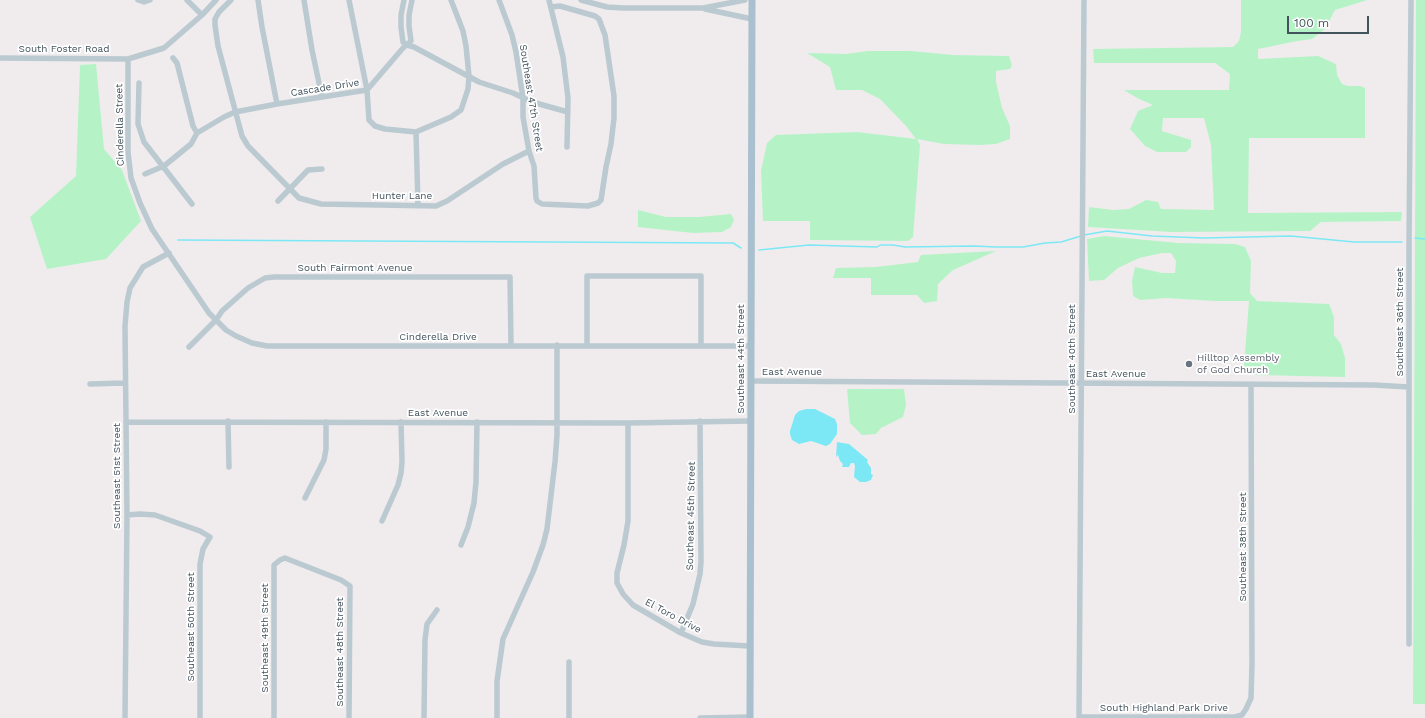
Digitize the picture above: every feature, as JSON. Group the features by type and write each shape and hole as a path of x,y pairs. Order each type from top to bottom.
{"main road":[{"name":"Southeast 44th Street","path":"750,718 752,0"}],"street":[{"path":"139,0 144,2 150,0"},
{"path":"187,0 202,15"},
{"name":"South Foster Road","path":"0,58 128,59 164,48 202,15 216,0"},
{"name":"Hunter Lane","path":"231,0 219,12 215,19 215,25 218,46 244,141 299,198 321,204 429,207 442,204 502,164 529,151"},
{"path":"258,0 277,104"},
{"path":"304,0 312,50 322,97"},
{"path":"349,0 367,90 369,120 375,126 385,129 416,132 451,117 461,110 468,89 469,76 466,46 463,31 451,0"},
{"path":"404,0 401,15 401,27 403,42 407,45 414,47 479,82 568,112"},
{"path":"407,45 411,41 409,15 412,0"},
{"name":"Southeast 47th Street","path":"499,0 512,35 523,98 523,117 529,151 534,166 534,194 537,201 542,204 588,206 598,203 601,200 614,118 612,86 603,26 599,19 595,16 560,6 552,8"},
{"path":"549,0 563,58 568,98 567,147"},
{"path":"581,0 607,7 623,8 703,8 745,0"},
{"name":"Southeast 40th Street","path":"1079,718 1084,0"},
{"name":"Southeast 36th Street","path":"1409,644 1411,0"},
{"path":"703,8 752,19"},
{"name":"Cascade Drive","path":"145,174 164,166 191,144 197,133 224,116 235,112 277,104 367,90 407,45"},
{"path":"173,58 177,63 193,126 197,133"},
{"name":"Cinderella Street","path":"128,59 128,152 131,178 152,229 169,253"},
{"path":"139,83 138,124 144,142 192,204"},
{"path":"416,132 418,206"},
{"path":"278,200 308,170 322,170"},
{"name":"Cinderella Drive","path":"169,253 209,313 226,330 252,343 267,346 751,346"},
{"name":"Southeast 51st Street","path":"126,718 127,515 125,326 127,302 130,288 144,267 169,253"},
{"path":"587,346 587,276 701,276 701,346"},
{"name":"South Fairmont Avenue","path":"189,347 222,312 248,288 265,278 274,277 510,278 511,346"},
{"path":"497,718 497,681 503,639 533,572 543,546 547,529 555,462 557,422 557,346"},
{"name":"East Avenue","path":"750,381 1374,385 1409,387"},
{"path":"90,384 125,383"},
{"name":"Southeast 38th Street","path":"1246,709 1251,698 1252,664 1251,384"},
{"path":"228,421 229,467"},
{"name":"East Avenue","path":"126,422 228,421 628,423 750,421"},
{"name":"Southeast 45th Street","path":"681,633 693,604 700,574 700,421"},
{"path":"305,498 324,460 326,449 326,422"},
{"path":"382,521 398,485 401,473 401,422"},
{"path":"461,545 468,527 474,503 476,482 477,422"},
{"name":"El Toro Drive","path":"628,423 628,521 617,572 617,583 623,594 633,605 681,633 702,642 750,646"},
{"name":"Southeast 50th Street","path":"127,515 155,515 200,531 210,537 204,549 200,564 200,718"},
{"name":"Southeast 48th Street","path":"280,560 285,558 341,580 350,586 349,718"},
{"name":"Southeast 49th Street","path":"274,718 274,565 280,560"},
{"path":"424,718 426,632 427,624 437,610"},
{"path":"569,662 570,718"},
{"name":"South Highland Park Drive","path":"1079,718 1235,717 1242,715 1246,709"},
{"path":"700,718 750,718"}],"green space":[{"path":"1241,0 1367,0 1335,10 1325,29 1312,39 1258,49 1258,59 1318,56 1336,64 1337,75 1342,84 1365,88 1365,138 1249,138 1248,213 1402,212 1401,221 1321,222 1310,231 1171,232 1088,227 1089,207 1113,210 1129,209 1146,200 1158,202 1161,209 1214,210 1211,145 1204,118 1163,118 1162,131 1191,140 1191,147 1186,152 1157,152 1145,146 1130,129 1138,111 1153,105 1124,90 1229,90 1230,74 1215,63 1094,63 1093,49 1233,47 1239,41 1241,32"},
{"path":"1416,0 1425,0 1425,704 1413,704"},
{"path":"868,51 911,51 953,55 1009,56 1012,65 1010,69 996,71 996,82 1002,108 1010,126 1010,139 996,144 980,145 944,144 917,139 920,145 913,237 908,241 810,240 810,221 763,221 761,171 767,143 776,135 857,132 916,139 906,126 880,99 862,90 836,90 830,67 807,53 846,54"},
{"path":"96,64 104,149 122,170 141,221 106,259 47,269 30,217 76,176 80,65"},
{"path":"638,210 666,217 699,217 731,214 734,220 731,227 722,232 693,233 638,227"},
{"path":"1104,236 1178,243 1235,244 1245,247 1251,261 1250,293 1257,301 1329,304 1334,317 1334,335 1341,344 1345,358 1345,377 1257,375 1247,372 1244,366 1249,301 1215,301 1166,298 1140,300 1133,296 1132,281 1135,267 1162,273 1175,273 1176,261 1171,253 1162,253 1139,258 1118,268 1104,280 1089,281 1087,239"},
{"path":"996,251 953,270 938,284 937,301 924,303 917,295 871,295 871,278 833,278 836,268 876,267 918,262 921,255"},
{"path":"847,389 904,389 906,405 903,417 881,428 876,434 862,435 850,423"}],"water":[{"path":"815,409 835,419 837,424 837,434 830,444 826,446 811,441 799,444 792,440 790,431 795,415 799,411"},
{"path":"837,442 849,444 868,460 867,462 871,468 871,474 873,475 871,480 860,482 854,477 854,463 851,463 849,467 842,467 843,464 838,455 836,457"}],"waterway":[{"path":"1084,235 1107,231 1152,236 1204,238 1291,236 1354,242 1402,242"},
{"path":"759,250 809,245 877,247 880,245 905,247 1023,247 1061,242 1081,236"},
{"path":"1415,238 1425,239"},
{"path":"178,240 733,243 741,248"}],"place":[{"name":"Hilltop Assembly of God Church","path":"1189,364"}]}
